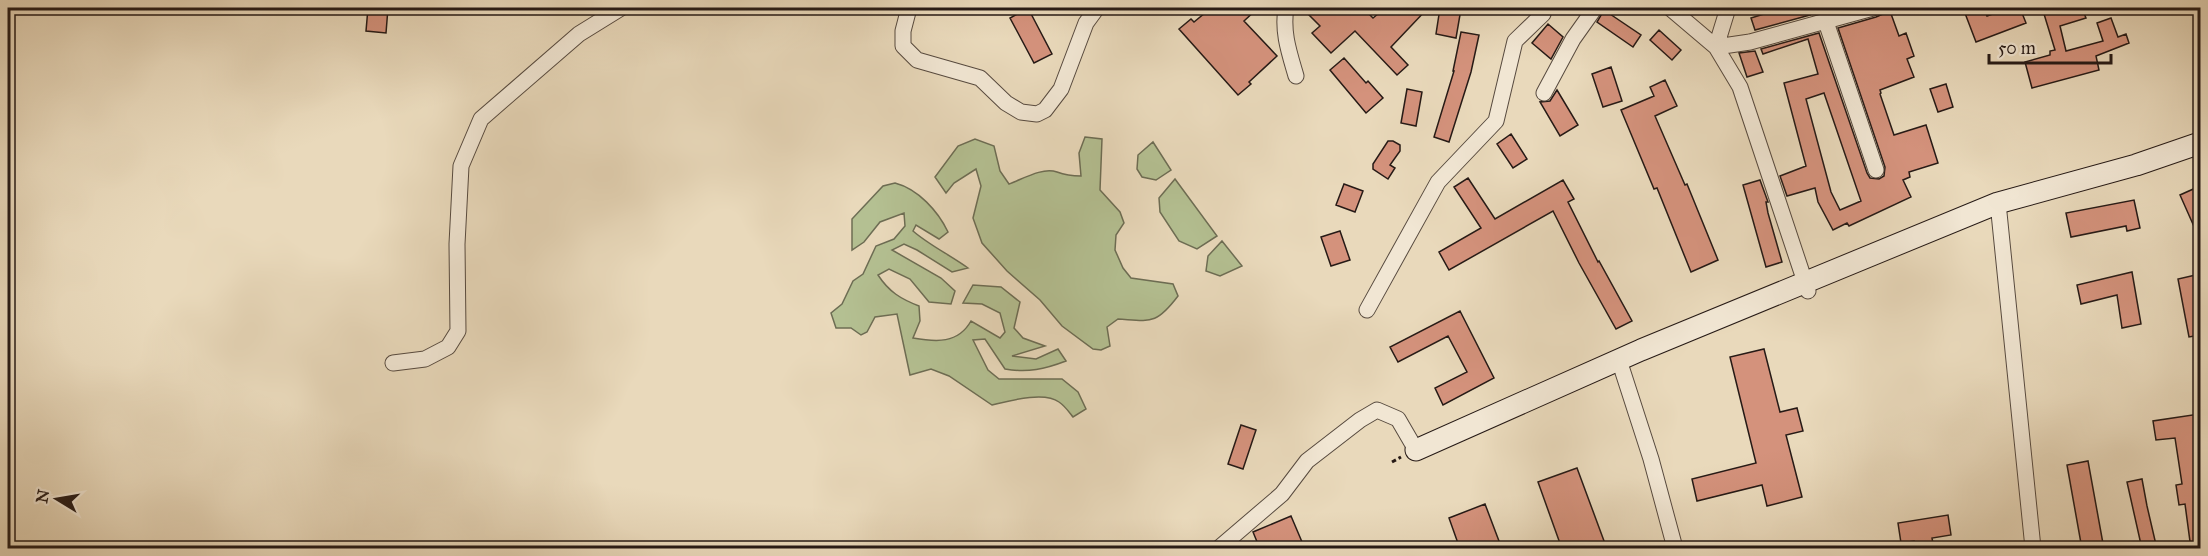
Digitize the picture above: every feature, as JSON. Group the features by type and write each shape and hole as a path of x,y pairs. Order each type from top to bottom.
{"main road":[{"path":"1416,450 1619,360 1998,203 2136,165 2200,143"}],"street":[{"path":"393,363 424,359 448,347 458,331 457,244 461,166 481,119 579,34 621,8"},
{"path":"909,8 903,31 903,46 917,60 980,78 1006,103 1021,112 1037,114 1045,110 1061,89 1086,23 1096,8"},
{"path":"1286,8 1284,26 1286,44 1296,76"},
{"path":"1367,310 1438,182 1496,121 1515,41 1544,14 1545,8"},
{"path":"1544,93 1573,39 1595,8"},
{"path":"1670,8 1716,47 1740,87 1808,291"},
{"path":"1716,47 1728,8"},
{"path":"1716,47 1750,42 1873,8"},
{"path":"1826,22 1876,170"},
{"path":"1998,203 2033,549"},
{"path":"1619,360 1651,459 1675,549"},
{"path":"1219,549 1282,494 1307,461 1360,420 1377,410 1398,419 1416,450"}],"green space":[{"path":"1085,137 1102,139 1100,190 1120,212 1124,223 1116,235 1115,250 1123,268 1131,278 1173,284 1178,296 1158,317 1146,320 1118,319 1107,327 1110,346 1101,350 1093,349 1062,326 1040,300 1007,271 982,243 973,218 981,186 976,169 954,183 946,193 935,177 958,146 975,139 994,146 1000,171 1009,184 1045,171 1081,176 1079,153"},
{"path":"1153,142 1171,170 1156,180 1142,177 1137,169 1138,155"},
{"path":"1175,179 1217,236 1197,249 1179,241 1160,212 1159,198"},
{"path":"895,183 912,190 926,202 939,216 948,232 939,239 916,225 913,231 968,268 952,272 904,244 892,250 941,278 955,291 951,304 929,302 910,279 889,269 878,275 896,294 919,306 920,321 913,338 946,340 953,338 960,334 971,321 1000,338 1005,332 1000,313 982,304 963,303 973,285 1001,287 1020,302 1014,328 1023,338 1045,346 1012,356 1036,359 1058,349 1066,361 1036,370 1005,369 985,339 973,340 988,370 999,379 1062,379 1078,392 1086,409 1073,417 1059,402 1045,397 1026,398 992,405 949,376 931,369 910,375 897,314 875,317 867,332 861,335 851,328 836,328 831,313 842,304 853,281 863,274 876,246 894,239 905,226 904,213 880,222 864,242 852,250 852,219 883,186"},
{"path":"1222,241 1242,266 1220,276 1206,271 1208,256"}],"building":[{"path":"368,8 388,8 386,33 366,31"},
{"path":"1028,8 1052,54 1034,63 1010,18"},
{"path":"1211,8 1258,8 1244,21 1277,56 1238,95 1179,29 1191,19 1194,22"},
{"path":"1302,8 1363,8 1373,18 1385,8 1428,8 1391,47 1408,65 1397,75 1355,31 1331,53 1312,33 1320,26"},
{"path":"1440,8 1461,9 1456,38 1436,34"},
{"path":"1762,8 1806,8 1810,15 1755,30 1751,18 1764,14"},
{"path":"1963,8 1984,8 1987,16 2010,8 2020,8 2026,23 1976,42"},
{"path":"2064,8 2082,8 2086,18 2060,26 2066,51 2103,41 2097,23 2111,18 2118,37 2126,34 2129,43 2096,56 2099,70 2032,88 2025,62 2050,55 2050,51 2055,50 2044,14"},
{"path":"1604,10 1641,35 1633,47 1597,22"},
{"path":"1890,11 1899,36 1906,33 1914,56 1907,59 1914,77 1880,90 1894,135 1926,125 1938,163 1909,172 1910,177 1903,180 1911,197 1849,226 1847,223 1833,230 1818,202 1815,188 1787,196 1780,176 1806,166 1784,83 1818,74 1808,39 1763,54 1761,49 1819,33 1867,173 1870,178 1879,179 1884,176 1885,167 1838,28","holes":["1824,93 1861,201 1840,210 1831,192 1806,99"]},
{"path":"1548,24 1563,37 1551,59 1532,43"},
{"path":"1659,30 1681,50 1672,60 1650,40"},
{"path":"1461,32 1479,35 1471,72 1449,142 1434,137 1454,71"},
{"path":"1755,51 1763,72 1747,77 1739,53"},
{"path":"1344,58 1383,98 1366,113 1330,70"},
{"path":"1611,67 1622,101 1603,107 1592,74"},
{"path":"1665,80 1677,106 1655,116 1685,185 1687,184 1718,260 1691,272 1657,188 1654,189 1621,110 1654,96 1650,87"},
{"path":"1946,84 1953,107 1938,112 1930,89"},
{"path":"1407,89 1422,92 1416,126 1401,123"},
{"path":"1557,90 1578,125 1560,136 1540,102 1550,101"},
{"path":"1511,134 1527,159 1513,168 1497,144"},
{"path":"1388,141 1400,145 1400,151 1390,165 1395,168 1388,179 1373,169 1373,164"},
{"path":"1468,178 1495,219 1563,180 1574,199 1568,202 1598,262 1632,321 1616,329 1553,211 1449,270 1439,252 1481,228 1454,187"},
{"path":"1760,180 1768,202 1766,202 1768,213 1782,262 1766,267 1743,185"},
{"path":"1344,184 1363,191 1355,212 1336,205"},
{"path":"2200,186 2200,240 2180,195"},
{"path":"2134,200 2140,228 2127,231 2126,226 2071,237 2066,213"},
{"path":"1340,231 1350,260 1331,266 1321,237"},
{"path":"2132,272 2141,324 2122,328 2117,295 2081,304 2077,285"},
{"path":"2200,274 2200,335 2189,337 2178,279"},
{"path":"1460,311 1494,378 1443,405 1435,388 1467,372 1448,336 1398,362 1390,347"},
{"path":"1764,349 1780,412 1797,408 1803,431 1786,435 1802,497 1767,506 1762,485 1697,501 1692,479 1756,463 1730,357"},
{"path":"2199,414 2200,434 2194,435 2200,481 2200,549 2191,549 2185,504 2179,505 2176,485 2182,484 2175,438 2156,440 2153,421"},
{"path":"1241,425 1256,430 1243,469 1228,464"},
{"path":"2088,461 2104,549 2082,549 2067,465"},
{"path":"1577,468 1607,549 1562,549 1538,482"},
{"path":"2142,479 2157,549 2142,549 2127,482"},
{"path":"1485,504 1502,549 1460,549 1449,518"},
{"path":"1948,515 1951,535 1932,538 1934,549 1915,549 1914,541 1901,543 1898,523"},
{"path":"1291,516 1305,549 1260,549 1253,532"}]}
